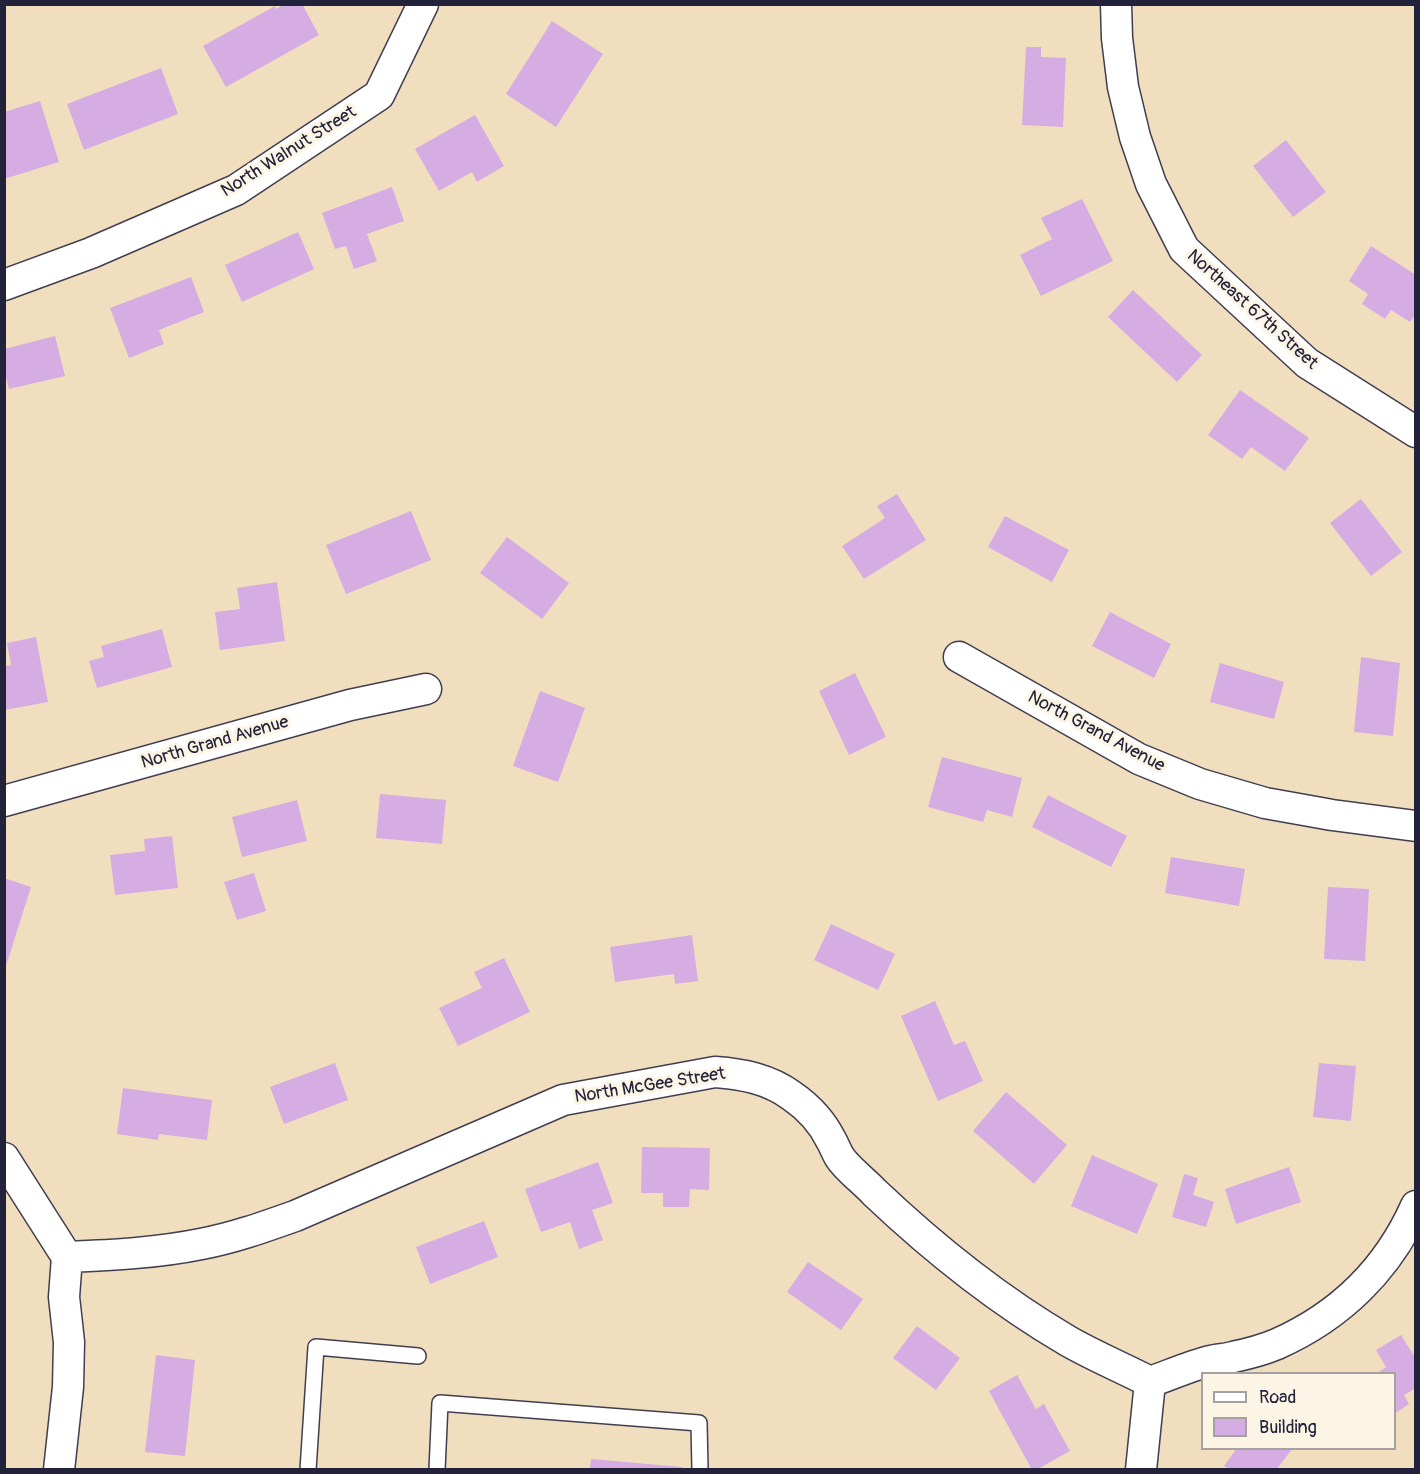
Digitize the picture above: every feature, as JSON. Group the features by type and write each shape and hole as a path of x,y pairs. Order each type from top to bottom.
{"street":[{"name":"North Walnut Street","path":"4,285 91,253 236,190 379,95 423,4"},
{"name":"Northeast 67th Street","path":"1116,4 1117,38 1123,87 1135,136 1151,184 1184,249 1307,363 1416,432"},
{"name":"North Grand Avenue","path":"959,657 1139,759 1200,784 1265,803 1416,826"},
{"name":"North Grand Avenue","path":"4,801 350,705 426,690"},
{"name":"North McGee Street","path":"67,1257 147,1253 202,1244 246,1233 295,1216 563,1100 715,1072 736,1074 774,1085 807,1108 831,1140 839,1158 908,1224 981,1283 1071,1343 1150,1382"},
{"path":"4,1158 67,1257 64,1297 69,1342 68,1387 58,1470"},
{"path":"1141,1470 1150,1382 1210,1361 1233,1358 1275,1345 1315,1325 1350,1298 1381,1266 1406,1228 1416,1206"}],"lane":[{"path":"308,1470 316,1347 418,1356"},
{"path":"437,1470 440,1403 699,1423 699,1470"}],"building":[{"path":"285,4 302,4 319,35 226,87 203,46 275,6 276,9"},
{"path":"552,21 603,54 556,127 506,94"},
{"path":"1026,47 1041,47 1041,57 1066,58 1063,127 1022,125"},
{"path":"161,68 178,114 84,150 67,104"},
{"path":"40,101 59,162 4,179 4,112"},
{"path":"475,115 504,166 477,182 472,172 439,191 415,149"},
{"path":"1286,140 1326,192 1293,217 1253,166"},
{"path":"392,187 404,221 367,234 377,261 354,269 346,246 335,249 322,213"},
{"path":"1082,199 1113,261 1041,296 1020,255 1052,239 1041,218"},
{"path":"298,232 314,269 242,302 225,265"},
{"path":"1371,246 1416,275 1416,314 1410,322 1391,310 1385,319 1362,304 1368,294 1349,281"},
{"path":"191,277 204,312 159,330 164,344 129,358 110,308"},
{"path":"1133,290 1202,355 1177,382 1108,317"},
{"path":"55,336 65,376 9,389 4,370 4,349"},
{"path":"1240,390 1309,438 1285,471 1251,447 1242,459 1208,435"},
{"path":"897,494 926,540 864,579 842,546 885,518 877,506"},
{"path":"1361,499 1402,552 1371,576 1330,523"},
{"path":"411,511 431,560 346,594 326,545"},
{"path":"1005,516 1069,550 1052,582 988,547"},
{"path":"507,537 569,583 542,619 480,573"},
{"path":"277,582 285,641 220,650 215,612 240,609 237,588"},
{"path":"1110,612 1171,644 1154,678 1092,646"},
{"path":"162,629 172,667 97,688 89,661 104,657 101,646"},
{"path":"36,637 48,702 5,710 5,666 11,665 7,643"},
{"path":"1361,657 1400,663 1393,736 1354,732"},
{"path":"1220,663 1284,682 1274,719 1210,702"},
{"path":"855,673 886,737 849,755 819,691"},
{"path":"540,691 585,708 558,782 513,766"},
{"path":"942,757 1022,778 1012,817 987,810 983,822 928,807"},
{"path":"380,794 446,800 442,844 376,838"},
{"path":"1048,795 1127,836 1111,867 1032,827"},
{"path":"297,800 307,841 242,857 232,817"},
{"path":"172,836 178,888 115,895 110,855 145,851 144,839"},
{"path":"1171,857 1245,869 1239,906 1165,893"},
{"path":"254,873 266,911 237,920 224,882"},
{"path":"4,878 31,887 5,969 4,969"},
{"path":"1328,887 1369,889 1365,961 1324,959"},
{"path":"831,924 895,954 878,990 814,960"},
{"path":"692,935 698,981 675,984 674,974 615,982 610,947"},
{"path":"504,958 530,1012 458,1046 439,1008 482,988 474,972"},
{"path":"935,1001 954,1045 965,1041 983,1081 938,1101 901,1016"},
{"path":"335,1063 348,1100 284,1124 270,1087"},
{"path":"1319,1063 1356,1066 1351,1121 1313,1117"},
{"path":"123,1088 212,1100 207,1140 159,1134 158,1140 117,1134"},
{"path":"1006,1092 1067,1145 1034,1184 973,1131"},
{"path":"642,1147 710,1148 709,1190 690,1189 689,1207 663,1207 663,1193 641,1193"},
{"path":"1092,1155 1158,1184 1137,1234 1071,1206"},
{"path":"598,1162 613,1203 592,1210 603,1240 579,1249 570,1222 541,1232 525,1189"},
{"path":"1289,1167 1301,1202 1236,1224 1225,1189"},
{"path":"1184,1174 1198,1178 1193,1195 1214,1202 1206,1227 1172,1217"},
{"path":"484,1221 498,1257 430,1284 416,1247"},
{"path":"808,1262 863,1299 841,1330 787,1292"},
{"path":"917,1326 960,1358 936,1390 893,1358"},
{"path":"1401,1335 1416,1359 1416,1388 1404,1395 1409,1404 1396,1413 1396,1372 1379,1372 1386,1367 1376,1350"},
{"path":"156,1355 195,1360 185,1456 145,1452"},
{"path":"1017,1375 1036,1409 1044,1404 1070,1451 1036,1470 1032,1470 989,1391"},
{"path":"1236,1450 1291,1450 1276,1470 1229,1470 1224,1466"},
{"path":"591,1459 682,1467 682,1470 590,1470"}]}
